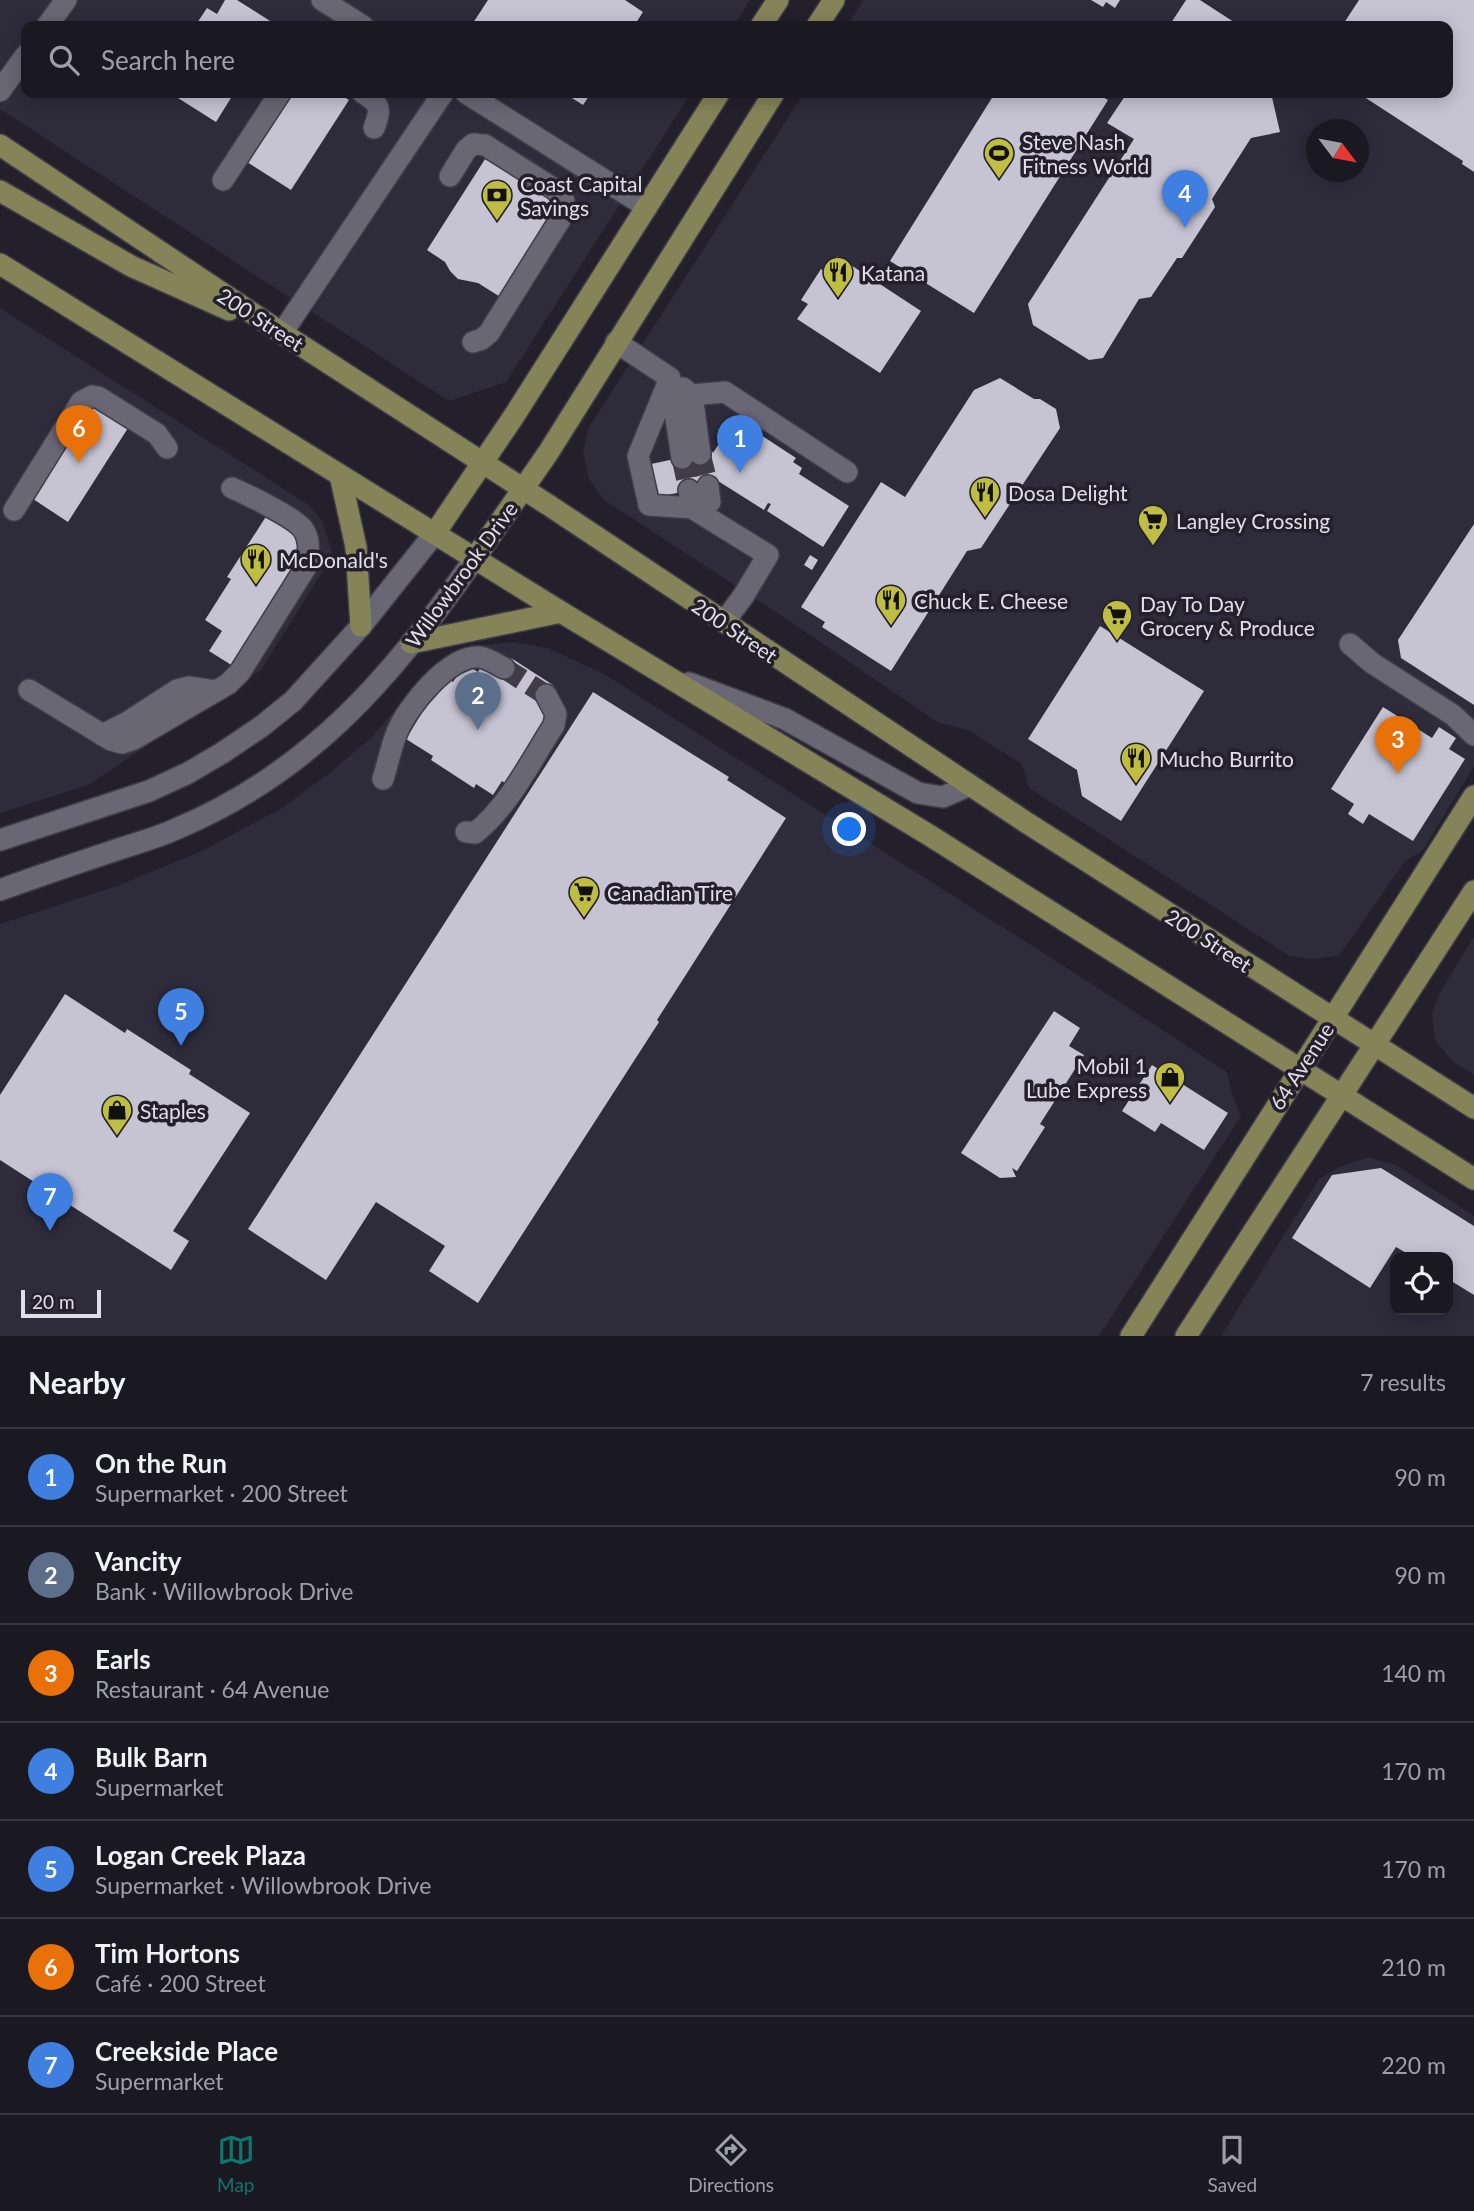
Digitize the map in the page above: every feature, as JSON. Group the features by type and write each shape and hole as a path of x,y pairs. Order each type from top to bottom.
{"main road":[{"path":"764,21 778,0"},
{"path":"820,21 834,0"},
{"path":"435,533 483,463 716,98"},
{"name":"Willowbrook Drive","path":"475,558 548,453 771,98"},
{"name":"200 Street","path":"0,145 970,785 1331,1019 1474,1108"},
{"path":"0,191 131,266 282,333"},
{"path":"0,264 657,671 939,841 1474,1179"},
{"path":"340,475 356,547 361,626"},
{"path":"411,642 561,612"},
{"name":"64 Avenue","path":"1131,1336 1474,796"},
{"path":"1186,1336 1474,891"}],"street":[{"path":"51,21 66,0"},
{"path":"322,0 355,21"},
{"path":"0,91 21,62"},
{"path":"223,180 277,98"},
{"path":"371,98 379,107 380,114 374,128"},
{"path":"282,333 440,98"},
{"path":"475,98 647,207"},
{"path":"450,176 473,144 485,145 556,190 564,201 563,215 489,333 472,342"},
{"path":"616,342 692,395 725,392 847,472"},
{"path":"670,378 691,456 692,395"},
{"path":"670,378 638,456 649,505 696,495 768,555 724,622"},
{"path":"14,510 86,398 98,397 157,434 167,448"},
{"path":"29,690 102,735 122,743 134,739 228,684 240,672 306,566 309,555 302,528 262,501 233,488"},
{"path":"0,840 149,791 222,753 293,701 361,626 435,533"},
{"name":"Willowbrook Drive","path":"0,890 174,830 261,785 323,739 353,710 381,680 475,558"},
{"path":"1350,644 1372,663 1452,715 1472,731 1474,736"},
{"path":"383,779 398,730 441,673 475,657 486,658 504,668"},
{"path":"657,671 785,719 918,793 943,797 970,785"},
{"path":"466,832 475,833 484,826 509,796 554,725 556,714 546,695"}],"shaded area":[{"path":"0,0 750,0 737,21 21,21 21,98 688,98 506,382 449,401 0,109"},
{"name":"Langley Crossing","path":"864,0 1474,0 1474,766 1423,850 1405,861 1339,956 1311,959 1290,956 1029,788 1022,764 968,730 939,723 603,499 589,479 583,452 589,427 801,98 1453,98 1453,21 850,21"},
{"path":"0,308 309,505 322,521 333,555 261,670 88,785 0,813"},
{"path":"513,642 548,648 604,674 1227,1072 1241,1116 1099,1336 0,1336 0,924 117,886 202,851 282,808 372,737 412,690 444,660 476,646"},
{"path":"1474,937 1474,1075 1452,1061 1435,1040 1432,1013 1440,992"},
{"path":"1368,1157 1396,1165 1474,1216 1474,1336 1221,1336 1319,1179 1337,1168"}],"building":[{"path":"225,0 237,0 270,21 198,21 207,8 217,14"},
{"path":"488,0 625,0 643,12 637,21 474,21"},
{"path":"1091,0 1120,0 1115,8 1106,2 1103,7"},
{"path":"1186,0 1200,0 1232,21 1172,21"},
{"path":"1359,0 1474,0 1474,172 1462,164 1463,161 1366,98 1453,98 1453,21 1345,21"},
{"path":"178,98 231,98 216,122"},
{"path":"288,98 349,100 291,190 247,162"},
{"path":"572,98 588,98 583,105"},
{"name":"Steve Nash Fitness World","path":"992,98 1108,100 974,313 890,261"},
{"path":"1124,98 1272,98 1280,132 1251,138 1212,199 1215,207 1182,258 1177,258 1151,297 1139,299 1103,358 1089,360 1033,325 1028,304 1134,139 1107,123"},
{"name":"Coast Capital Savings","path":"487,156 552,197 555,214 502,298 478,283 458,279 445,262 427,250"},
{"path":"837,256 921,311 880,373 797,319 808,304 801,300 821,269 826,272"},
{"path":"1000,378 1056,409 1060,428 981,548 967,551 891,671 822,627 825,622 801,607 881,482 905,497 974,390"},
{"path":"94,406 128,428 68,522 30,497 82,415 86,418"},
{"path":"735,418 796,458 793,462 802,468 799,474 849,506 823,547 767,511 771,504 768,503 764,510 718,481 719,484 658,497 651,464 712,451 713,453"},
{"name":"McDonald's","path":"267,515 297,535 303,556 233,666 209,651 222,631 205,620 231,579 227,577"},
{"path":"1474,524 1474,705 1401,658 1398,640"},
{"path":"810,555 818,560 812,570 804,565"},
{"path":"1100,626 1204,691 1121,821 1082,796 1077,770 1028,739"},
{"path":"511,658 553,685 540,706 550,712 509,786 502,781 493,795 476,784 474,788 431,760 433,756 406,739 444,676 453,682 465,664 478,672 483,663 500,674"},
{"name":"Canadian Tire","path":"593,692 729,777 727,780 786,818 657,1020 659,1022 478,1303 429,1271 445,1246 376,1202 326,1280 248,1229"},
{"path":"1383,707 1432,738 1439,727 1456,738 1449,749 1465,759 1413,841 1369,814 1363,824 1348,814 1354,804 1331,789"},
{"name":"Staples","path":"65,994 125,1033 127,1029 191,1070 189,1074 250,1113 173,1231 189,1241 171,1270 0,1160 0,1095"},
{"path":"1054,1011 1080,1028 1069,1046 1084,1055 1040,1124 1045,1127 1017,1171 1012,1168 1016,1177 1000,1178 961,1153"},
{"name":"Mobil 1 Lube Express","path":"1152,1065 1228,1113 1204,1150 1161,1123 1155,1132 1122,1111"},
{"path":"1381,1168 1474,1226 1474,1295 1453,1282 1453,1252 1404,1252 1396,1247 1390,1252 1390,1256 1370,1288 1292,1238 1332,1175"}],"tunnel":[{"path":"700,454 708,486"},
{"path":"682,458 689,490"},
{"path":"504,668 546,695"}],"place":[{"name":"Steve Nash Fitness World","path":"999,180"},
{"name":"Coast Capital Savings","path":"497,222"},
{"name":"Bulk Barn","path":"1185,228"},
{"name":"Katana","path":"838,299"},
{"name":"Tim Hortons","path":"79,463"},
{"name":"On the Run","path":"740,473"},
{"name":"Dosa Delight","path":"985,519"},
{"name":"Langley Crossing","path":"1153,547"},
{"name":"McDonald's","path":"256,586"},
{"name":"Chuck E. Cheese","path":"891,627"},
{"name":"Day To Day Grocery & Produce","path":"1117,642"},
{"name":"Vancity","path":"478,730"},
{"name":"Earls","path":"1398,774"},
{"name":"Mucho Burrito","path":"1136,785"},
{"name":"Canadian Tire","path":"584,919"},
{"name":"Logan Creek Plaza","path":"181,1046"},
{"name":"Mobil 1 Lube Express","path":"1170,1104"},
{"name":"Staples","path":"117,1137"},
{"name":"Creekside Place","path":"50,1231"}]}
